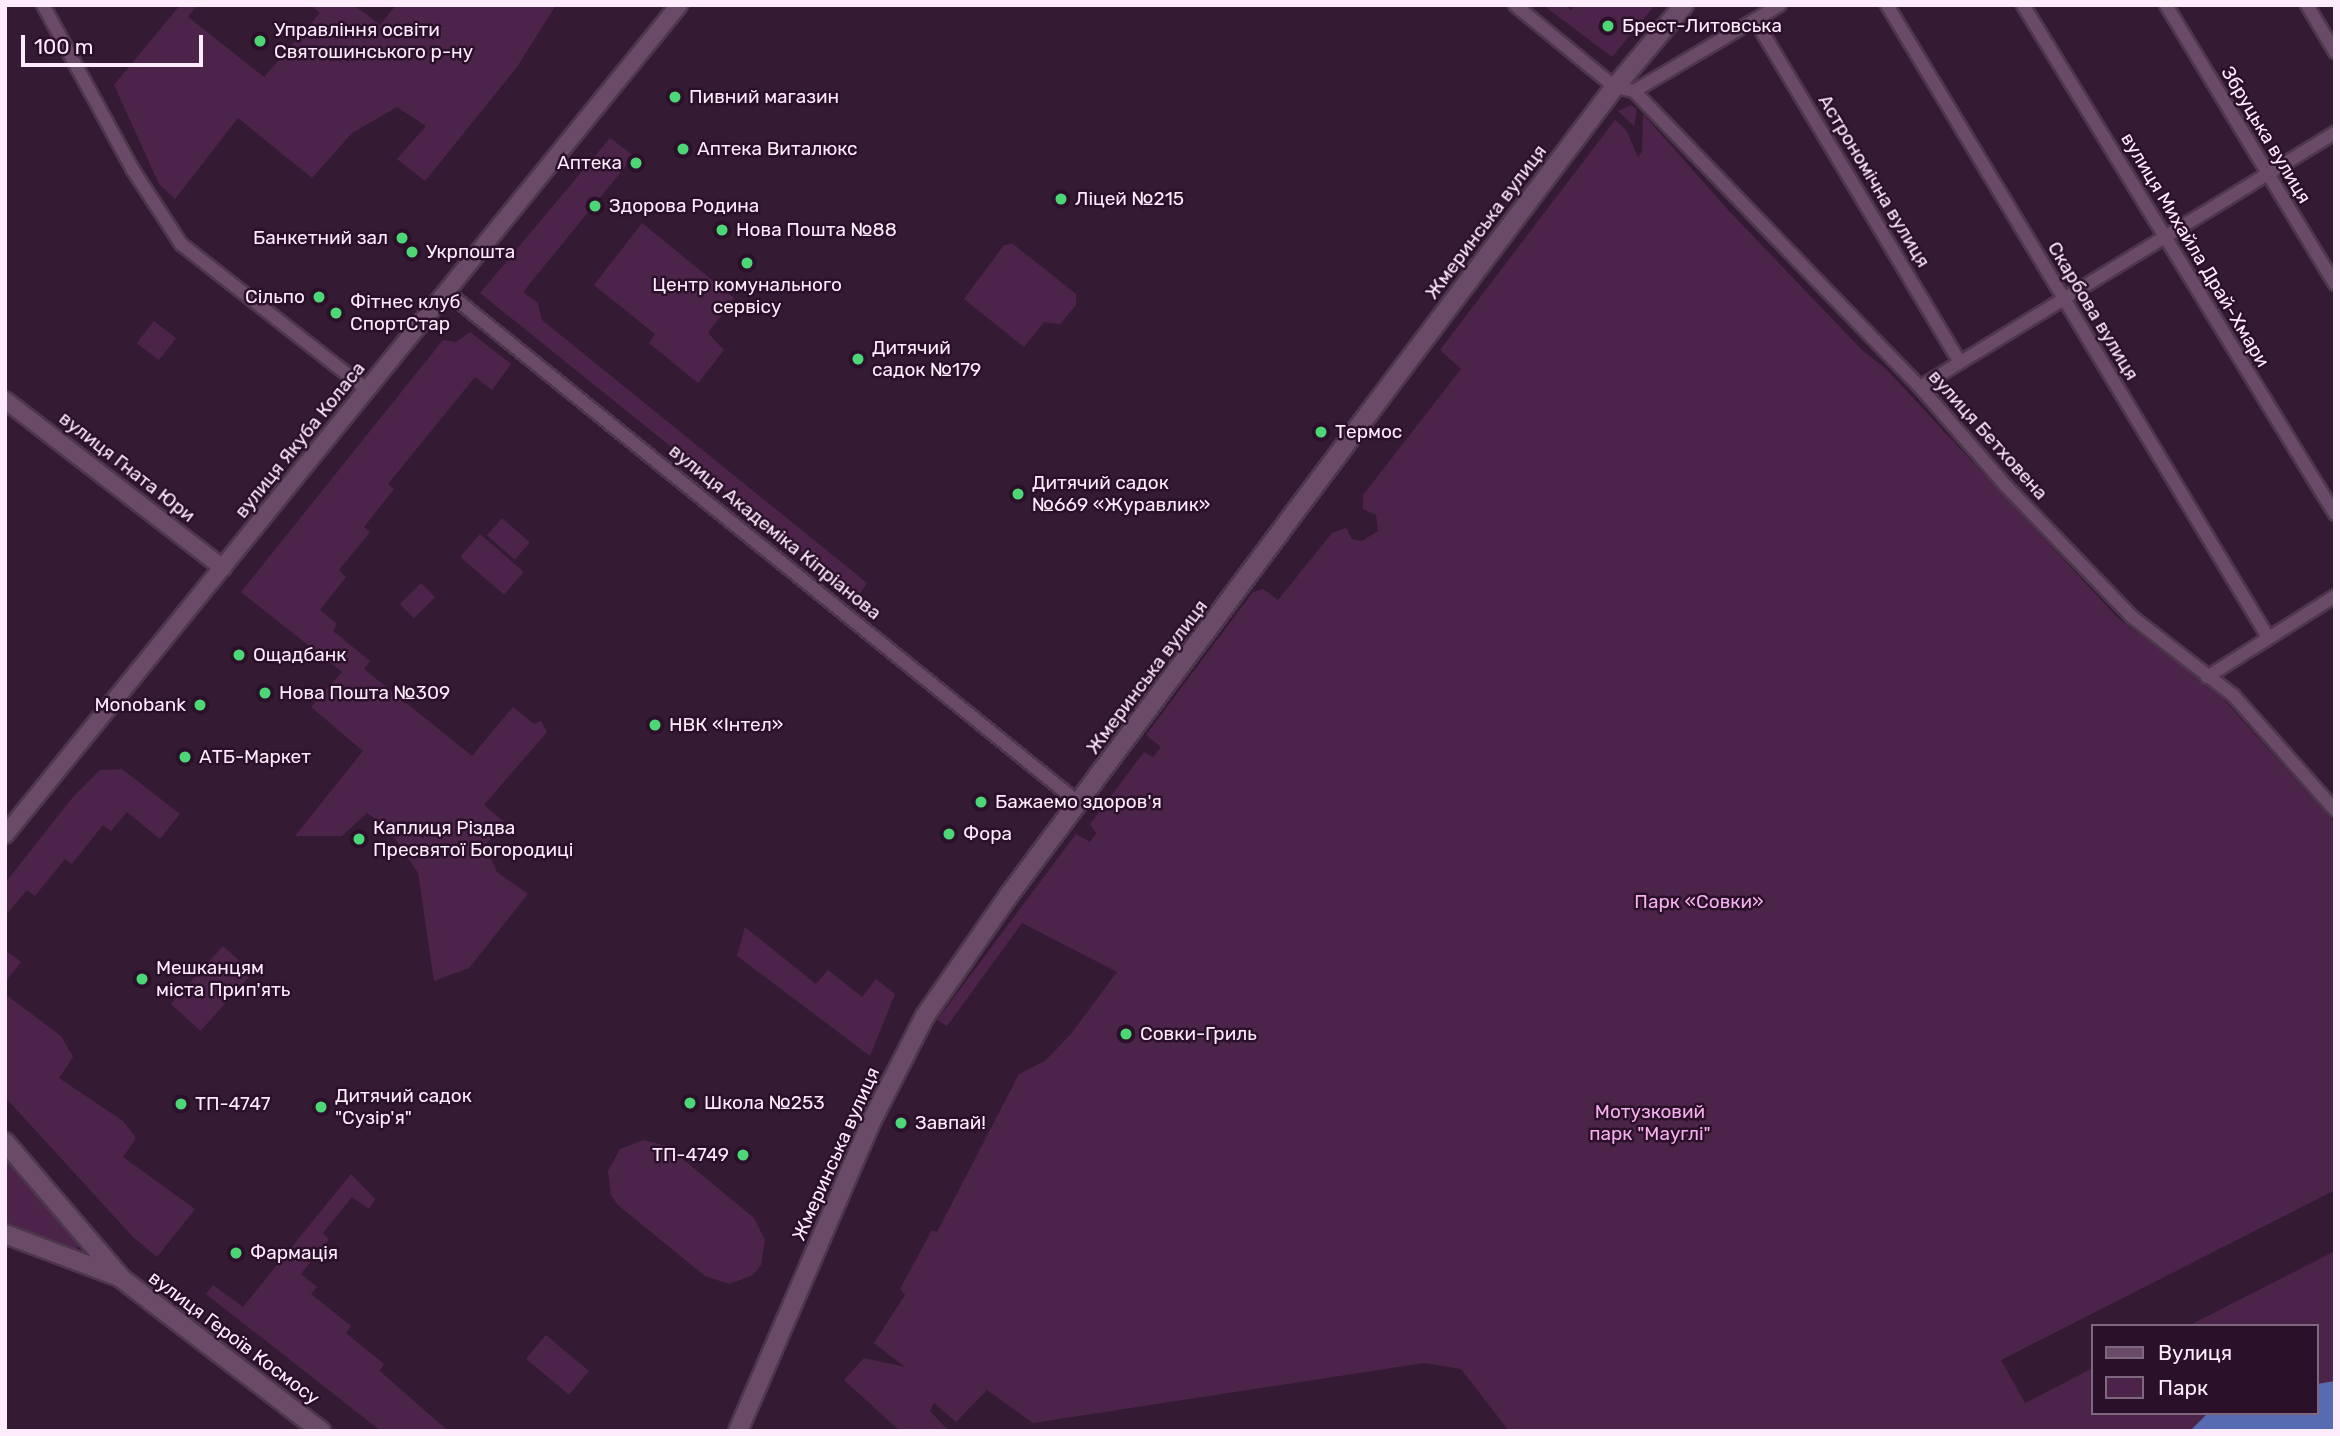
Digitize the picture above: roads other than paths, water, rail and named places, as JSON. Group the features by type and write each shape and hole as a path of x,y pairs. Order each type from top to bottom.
{"main road":[{"name":"Жмеринська вулиця","path":"738,1431 870,1124 912,1039 1009,895 1615,87 1684,5"},
{"name":"вулиця Героїв Космосу","path":"5,1142 121,1278 321,1431"},
{"name":"вулиця Героїв Космосу","path":"5,1234 121,1278"}],"street":[{"path":"43,5 133,170 181,244 367,390"},
{"name":"вулиця Якуба Коласа","path":"5,835 679,5"},
{"path":"1515,5 1615,87 1634,91 1780,5"},
{"name":"Скарбова вулиця","path":"1887,5 2268,637"},
{"name":"вулиця Михайла Драй-Хмари","path":"2024,5 2335,514"},
{"name":"Збруцька вулиця","path":"2166,5 2335,284"},
{"path":"2307,5 2335,52"},
{"name":"Астрономічна вулиця","path":"1755,20 1960,362"},
{"name":"вулиця Бетховена","path":"1634,91 1920,387 2006,486 2132,617 2233,695 2335,810"},
{"path":"1920,387 2335,133"},
{"name":"вулиця Академіка Кіпріанова","path":"447,292 1079,803"},
{"name":"вулиця Гната Юри","path":"5,400 223,568"},
{"path":"2207,677 2335,596"}],"water":[{"path":"2335,1381 2335,1431 2190,1431 2206,1415 2319,1415 2319,1384"}],"place":[{"name":"Брест-Литовська","path":"1608,26"},
{"name":"Управління освіти Святошинського р-ну","path":"260,41"},
{"name":"Пивний магазин","path":"675,97"},
{"name":"Аптека Виталюкс","path":"683,149"},
{"name":"Аптека","path":"636,163"},
{"name":"Ліцей №215","path":"1061,199"},
{"name":"Здорова Родина","path":"595,206"},
{"name":"Нова Пошта №88","path":"722,230"},
{"name":"Банкетний зал","path":"402,238"},
{"name":"Укрпошта","path":"412,252"},
{"name":"Центр комунального сервісу","path":"747,263"},
{"name":"Сільпо","path":"319,297"},
{"name":"Фітнес клуб СпортСтар","path":"336,313"},
{"name":"Дитячий садок №179","path":"858,359"},
{"name":"Термос","path":"1321,432"},
{"name":"Дитячий садок №669 «Журавлик»","path":"1018,494"},
{"name":"Ощадбанк","path":"239,655"},
{"name":"Нова Пошта №309","path":"265,693"},
{"name":"Monobank","path":"200,705"},
{"name":"НВК «Інтел»","path":"655,725"},
{"name":"АТБ-Маркет","path":"185,757"},
{"name":"Бажаемо здоров'я","path":"981,802"},
{"name":"Фора","path":"949,834"},
{"name":"Каплиця Різдва Пресвятої Богородиці","path":"359,839"},
{"name":"Мешканцям міста Прип'ять","path":"142,979"},
{"name":"Совки-Гриль","path":"1126,1034"},
{"name":"Школа №253","path":"690,1103"},
{"name":"ТП-4747","path":"181,1104"},
{"name":"Дитячий садок \"Сузір'я\"","path":"321,1107"},
{"name":"Завпай!","path":"901,1123"},
{"name":"ТП-4749","path":"743,1155"},
{"name":"Фармація","path":"236,1253"}],"park label":[{"name":"Парк «Совки»","path":"1699,902"},
{"name":"Мотузковий парк \"Мауглі\"","path":"1650,1123"}]}
